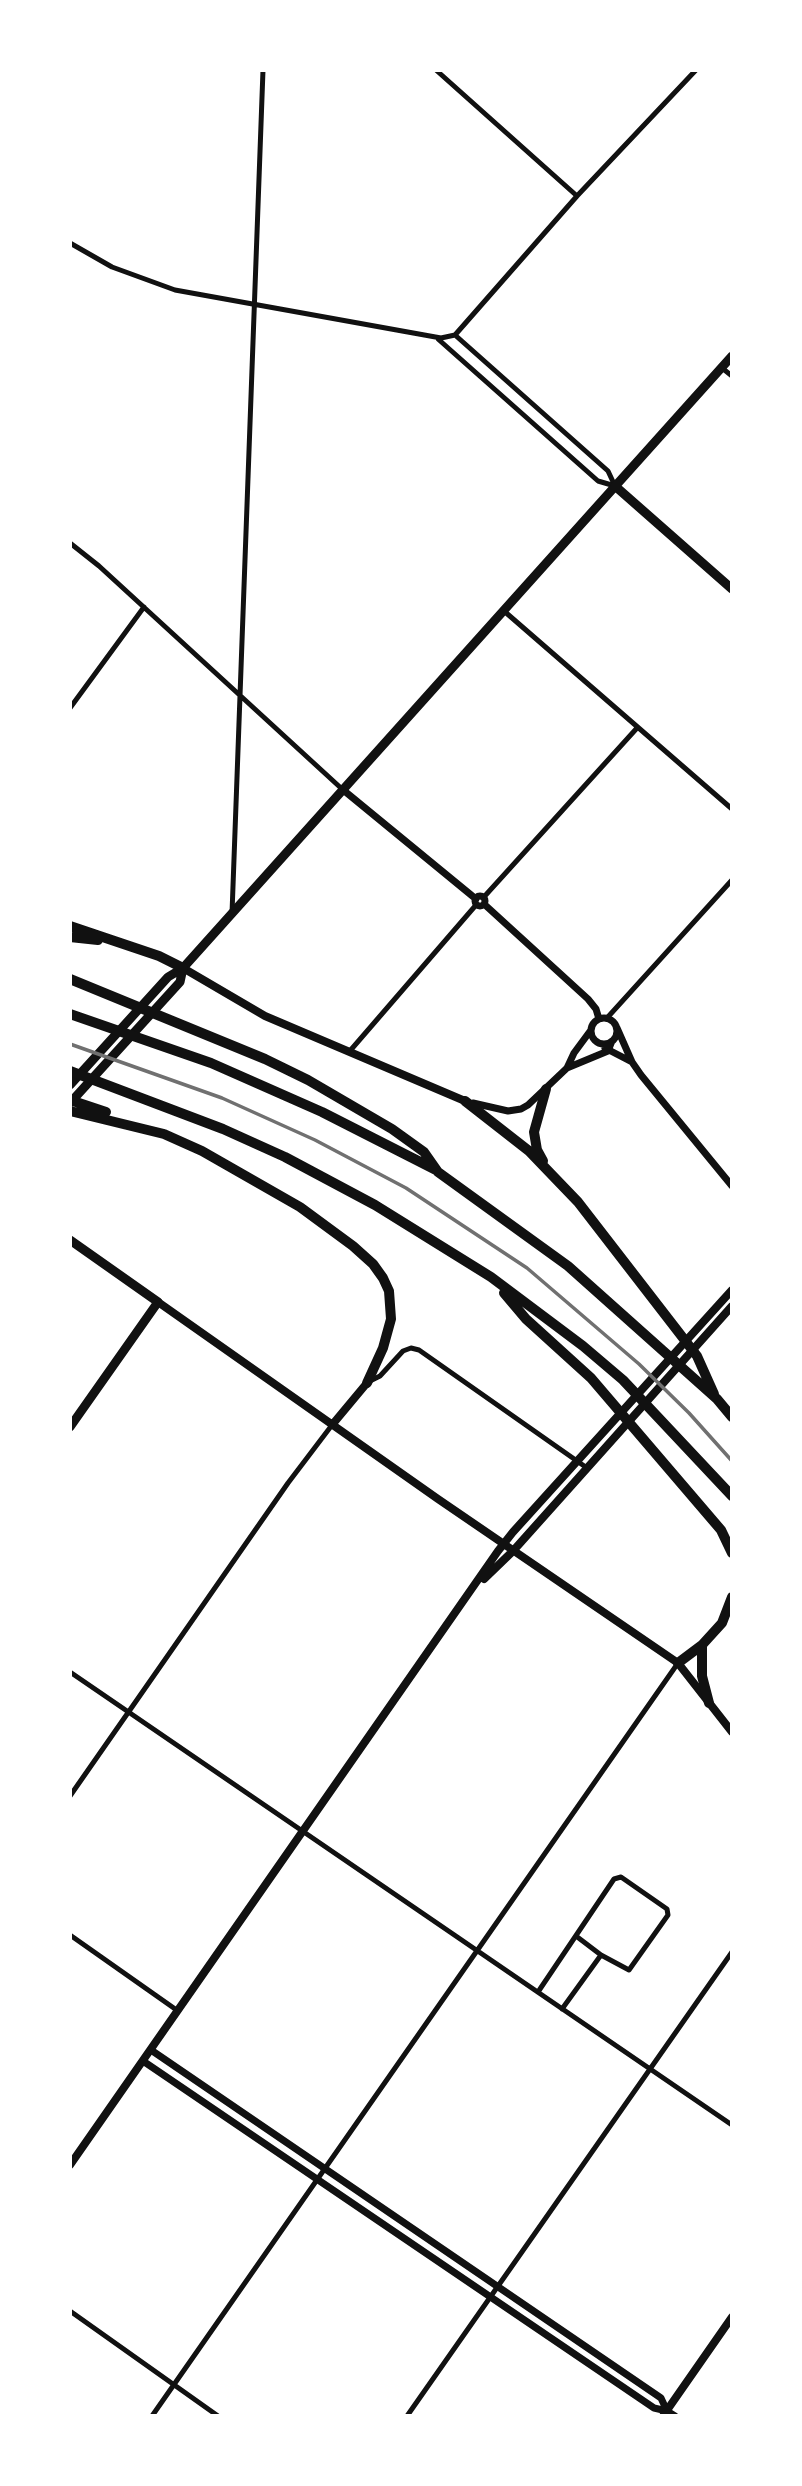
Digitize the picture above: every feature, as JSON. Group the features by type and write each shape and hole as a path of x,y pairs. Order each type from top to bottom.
{"highway":[{"path":"70,926 159,956 183,968"},
{"path":"70,937 118,942"},
{"path":"70,979 226,1041 308,1080 403,1137 424,1152 438,1172"},
{"path":"70,1014 211,1063 323,1112 438,1172 568,1266 717,1399 732,1417"},
{"path":"70,1071 223,1129 285,1157 375,1205 491,1277 583,1346 623,1380 732,1496"},
{"path":"546,1089 534,1132 537,1150 548,1169"},
{"path":"465,1101 529,1151 578,1202 697,1356 717,1399"},
{"path":"70,1102 114,1115 137,1127"},
{"path":"70,1111 164,1135 259,1182 300,1207 373,1264 389,1291 391,1319 383,1348 368,1383"},
{"path":"491,1277 526,1318 591,1378 721,1530 732,1553"},
{"path":"678,1663 702,1645 722,1623 732,1597"},
{"path":"702,1645 701,1669 709,1703"}],"main road":[{"path":"70,1085 168,978 183,968 732,356"},
{"path":"615,486 732,589"},
{"path":"183,968 265,1016 465,1101"},
{"path":"70,1102 180,982 183,968"},
{"path":"70,1240 513,1551 678,1663 732,1732"},
{"path":"70,2165 503,1544 732,1290"},
{"path":"70,1427 158,1302"},
{"path":"472,1591 513,1551 732,1307"},
{"path":"332,1425 368,1383"},
{"path":"668,2414 732,2317"}],"street":[{"path":"232,913 263,70"},
{"path":"436,70 577,196"},
{"path":"70,243 112,267 174,290 436,338 455,335 577,196 696,70"},
{"path":"455,335 608,471 615,486"},
{"path":"436,338 598,481 615,486"},
{"path":"722,368 732,376"},
{"path":"70,543 99,566 342,789 480,901 588,999 603,1018 613,1021 632,1062 732,1186"},
{"path":"70,708 144,607"},
{"path":"504,611 732,809"},
{"path":"349,1052 480,901 637,728"},
{"path":"465,1101 499,1111 515,1111 527,1105 567,1068 593,1023 603,1018 732,880"},
{"path":"567,1068 608,1051 617,1035 617,1028"},
{"path":"591,1030 595,1040 608,1051 632,1062"},
{"path":"601,1044 612,1041"},
{"path":"368,1383 380,1376 403,1351 411,1348 419,1350 587,1468"},
{"path":"70,1796 288,1483 332,1425"},
{"path":"152,2416 678,1663"},
{"path":"70,1672 732,2125"},
{"path":"538,1992 576,1936 617,1877 621,1877 669,1912 629,1970 601,1955 576,1936"},
{"path":"70,1936 178,2011"},
{"path":"407,2416 732,1952"},
{"path":"562,2009 601,1955"},
{"path":"151,2050 661,2398 668,2414"},
{"path":"143,2061 654,2409 668,2414"},
{"path":"70,2311 218,2416"}],"railway":[{"path":"70,1044 222,1098 315,1140 406,1188 527,1268 639,1364 689,1413 732,1461"}]}
